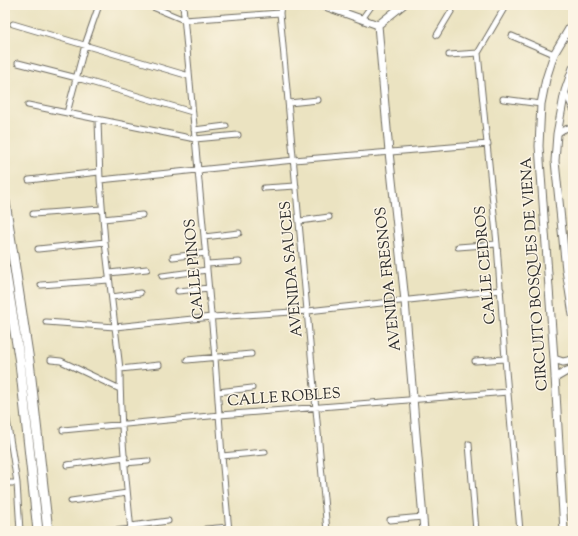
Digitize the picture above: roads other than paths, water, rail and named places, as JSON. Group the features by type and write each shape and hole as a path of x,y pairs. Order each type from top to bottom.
{"highway":[{"path":"5,202 29,361 48,531"},
{"path":"5,269 20,363 38,531"}],"main road":[{"path":"322,5 378,25 403,5"},
{"name":"CIRCUITO BOSQUES DE VIENA","path":"564,531 539,146 541,104 546,79 554,54 573,22"},
{"name":"AVENIDA FRESNOS","path":"378,25 389,152 405,301 424,531"},
{"name":"CIRCUITO BOSQUES DE VIENA","path":"573,68 565,91 557,134 555,161 569,269 573,315"},
{"path":"554,359 563,362 573,360"},
{"path":"555,378 567,371 573,370"},
{"path":"5,529 9,531"}],"street":[{"path":"67,113 85,45 99,5"},
{"path":"148,5 184,20 280,13"},
{"name":"CALLE PINOS","path":"183,5 212,317 229,529"},
{"name":"AVENIDA SAUCES","path":"281,5 280,13 328,531"},
{"path":"362,19 372,5"},
{"path":"437,35 455,5"},
{"path":"449,55 478,53 506,5"},
{"path":"13,24 189,76"},
{"path":"512,36 554,54"},
{"name":"CALLE CEDROS","path":"478,53 497,244 520,531"},
{"path":"18,63 76,78 192,112"},
{"path":"565,91 573,109"},
{"path":"503,99 541,104"},
{"path":"289,103 318,100"},
{"path":"28,105 195,139 238,135"},
{"path":"98,120 99,172 108,273 120,369 127,493 131,529"},
{"path":"194,130 226,126"},
{"path":"557,134 573,126"},
{"path":"100,180 294,160 488,144"},
{"path":"29,180 99,172"},
{"path":"264,188 296,186"},
{"path":"33,214 102,209"},
{"path":"103,219 142,215"},
{"path":"300,221 329,217"},
{"path":"204,237 239,233"},
{"path":"38,249 105,242"},
{"path":"458,247 497,244"},
{"path":"173,257 206,253"},
{"path":"162,276 239,262"},
{"path":"108,273 147,269"},
{"path":"41,285 109,280"},
{"path":"178,291 209,288"},
{"path":"46,322 115,327 212,317 308,311 501,290"},
{"path":"112,297 140,293"},
{"path":"187,360 251,354"},
{"path":"475,361 505,358"},
{"path":"51,360 61,361 120,389"},
{"path":"120,369 159,365"},
{"path":"218,392 252,388"},
{"name":"CALLE ROBLES","path":"63,430 220,415 508,392"},
{"path":"5,407 17,483 20,531"},
{"path":"469,444 476,531"},
{"path":"5,447 12,449"},
{"path":"222,456 265,452"},
{"path":"67,465 125,460 148,460"},
{"path":"5,483 17,483"},
{"path":"71,501 127,493"},
{"path":"390,520 423,517"},
{"path":"114,531 168,521"},
{"path":"206,529 229,529"}]}
